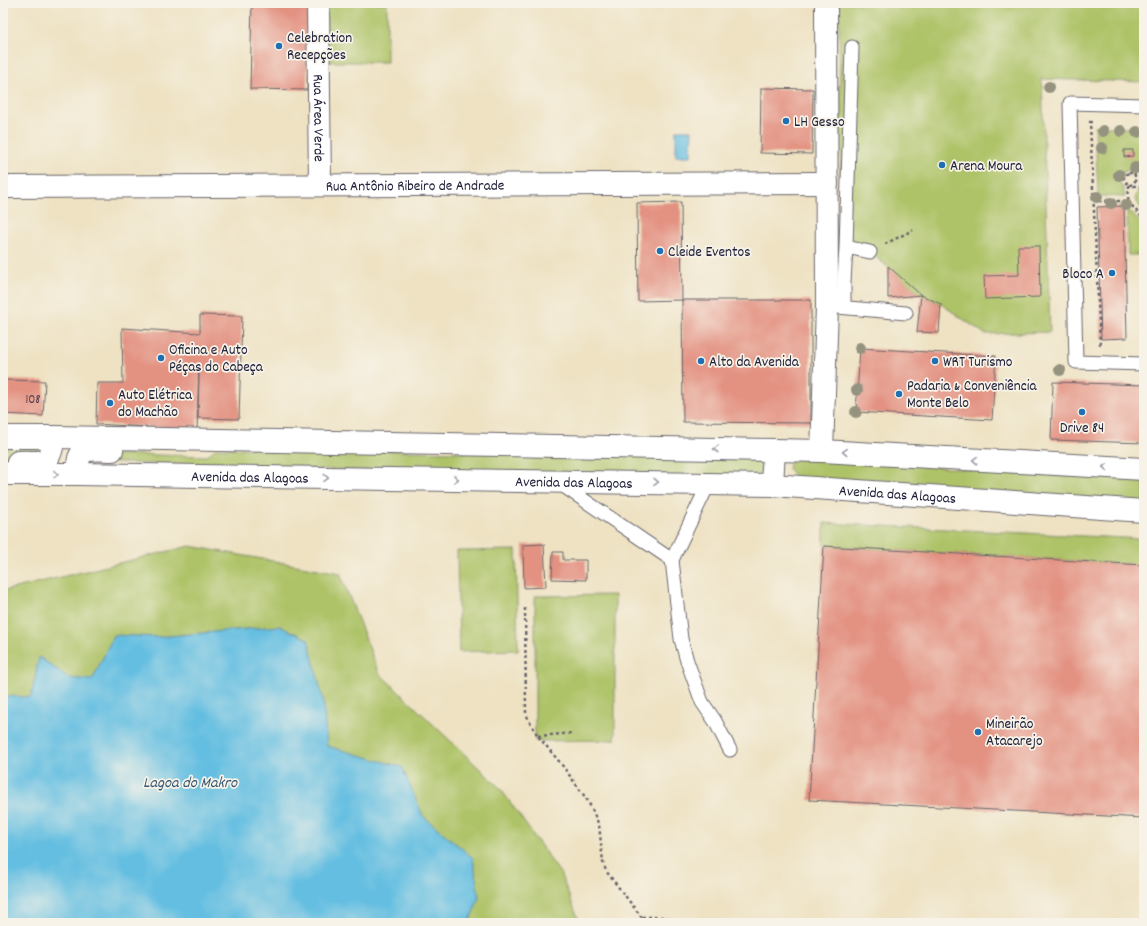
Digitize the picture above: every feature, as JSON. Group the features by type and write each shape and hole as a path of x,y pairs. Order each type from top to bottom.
{"main road":[{"name":"Rua Área Verde","path":"318,3 320,185"},
{"path":"822,451 836,307 827,183 826,3"},
{"name":"Rua Antônio Ribeiro de Andrade","path":"3,187 827,183"},
{"path":"3,437 822,451 1144,470"},
{"path":"3,463 43,461 49,458 52,452 54,437"},
{"path":"77,474 79,458 82,454 89,450 178,449 203,440"},
{"path":"772,485 774,450"},
{"name":"Avenida das Alagoas","path":"3,474 772,485 1144,511"}],"lane":[{"path":"852,47 844,282 836,307 906,313"},
{"path":"1144,105 1070,102 1076,362 1144,364"},
{"path":"846,247 870,252"},
{"path":"556,481 672,560"},
{"path":"709,483 672,560 681,639 687,661 702,702 715,721 730,750"}],"path":[{"path":"1098,123 1090,122 1093,201 1099,345 1107,345"},
{"path":"1129,186 1134,183 1136,179 1134,174 1130,173 1124,175 1124,179 1129,186 1128,201 1144,220"},
{"path":"1129,186 1144,186"},
{"path":"1093,201 1128,201"},
{"path":"870,252 913,230"},
{"path":"525,608 526,713 529,721 538,736 562,765 588,801 600,825 603,862 606,871 646,923"},
{"path":"538,736 573,733"},
{"path":"642,917 665,917 683,923"}],"green space":[{"path":"326,3 387,3 387,62 327,62"},
{"name":"Arena Moura","path":"839,3 1144,3 1144,82 1042,79 1050,332 985,334 941,304 921,295 870,252 841,236"},
{"path":"1095,126 1142,129 1144,177 1133,169 1123,172 1119,181 1123,188 1125,197 1098,196"},
{"path":"1138,190 1144,191 1144,213 1135,199"},
{"path":"1127,208 1144,227 1144,255 1128,255"},
{"path":"3,447 37,447 39,455 3,455"},
{"path":"216,448 761,457 765,465 755,479 260,468 101,462 102,454 207,456"},
{"path":"792,455 1022,474 1144,480 1144,503 796,478 788,468"},
{"path":"824,523 1144,539 1144,565 824,546"},
{"name":"Lagoa do Makro","path":"190,546 340,573 379,673 500,788 560,873 580,923 3,923 3,591"},
{"path":"516,550 518,650 459,652 457,551"},
{"path":"615,595 615,740 535,741 535,596"}],"water":[{"path":"676,130 692,130 691,156 676,156"},
{"name":"Lagoa do Makro","path":"279,626 308,639 323,699 327,746 402,767 423,816 473,858 479,898 469,923 3,923 3,696 31,697 39,657 69,678 92,680 114,635 158,637"}],"building":[{"name":"Celebration Recepções","path":"252,3 309,3 307,90 250,89"},
{"name":"LH Gesso","path":"761,88 813,89 812,154 760,153"},
{"path":"1124,150 1133,150 1133,156 1124,157"},
{"name":"Cleide Eventos","path":"681,202 682,300 638,301 637,203"},
{"name":"Bloco A","path":"1124,206 1127,338 1101,339 1097,207"},
{"path":"1018,246 1039,246 1040,297 985,299 984,276 1019,275"},
{"path":"888,266 921,295 888,298"},
{"path":"921,295 941,304 939,333 917,332"},
{"path":"682,300 811,300 811,423 683,422"},
{"path":"200,315 242,316 239,419 198,418 199,370 197,430 96,424 97,383 123,383 122,328 200,333"},
{"path":"860,348 996,356 992,420 856,412"},
{"path":"3,380 45,381 43,416 3,414"},
{"name":"Drive 84","path":"1053,382 1144,385 1144,443 1051,440"},
{"path":"544,544 546,587 524,588 523,545"},
{"name":"Mineirão Atacarejo","path":"824,546 1144,565 1144,818 809,800"},
{"path":"553,552 563,552 563,560 586,560 586,580 552,579"}],"place":[{"name":"Celebration Recepções","path":"279,46"},
{"name":"LH Gesso","path":"786,121"},
{"name":"Arena Moura","path":"942,165"},
{"name":"Cleide Eventos","path":"660,251"},
{"name":"Bloco A","path":"1112,273"},
{"name":"Oficina e Auto Péças do Cabeça","path":"161,358"},
{"name":"Alto da Avenida","path":"701,361"},
{"name":"WRT Turismo","path":"935,361"},
{"name":"Padaria & Conveniência Monte Belo","path":"899,394"},
{"name":"Auto Elétrica do Machão","path":"110,403"},
{"name":"Drive 84","path":"1082,412"},
{"name":"Mineirão Atacarejo","path":"978,732"}]}
